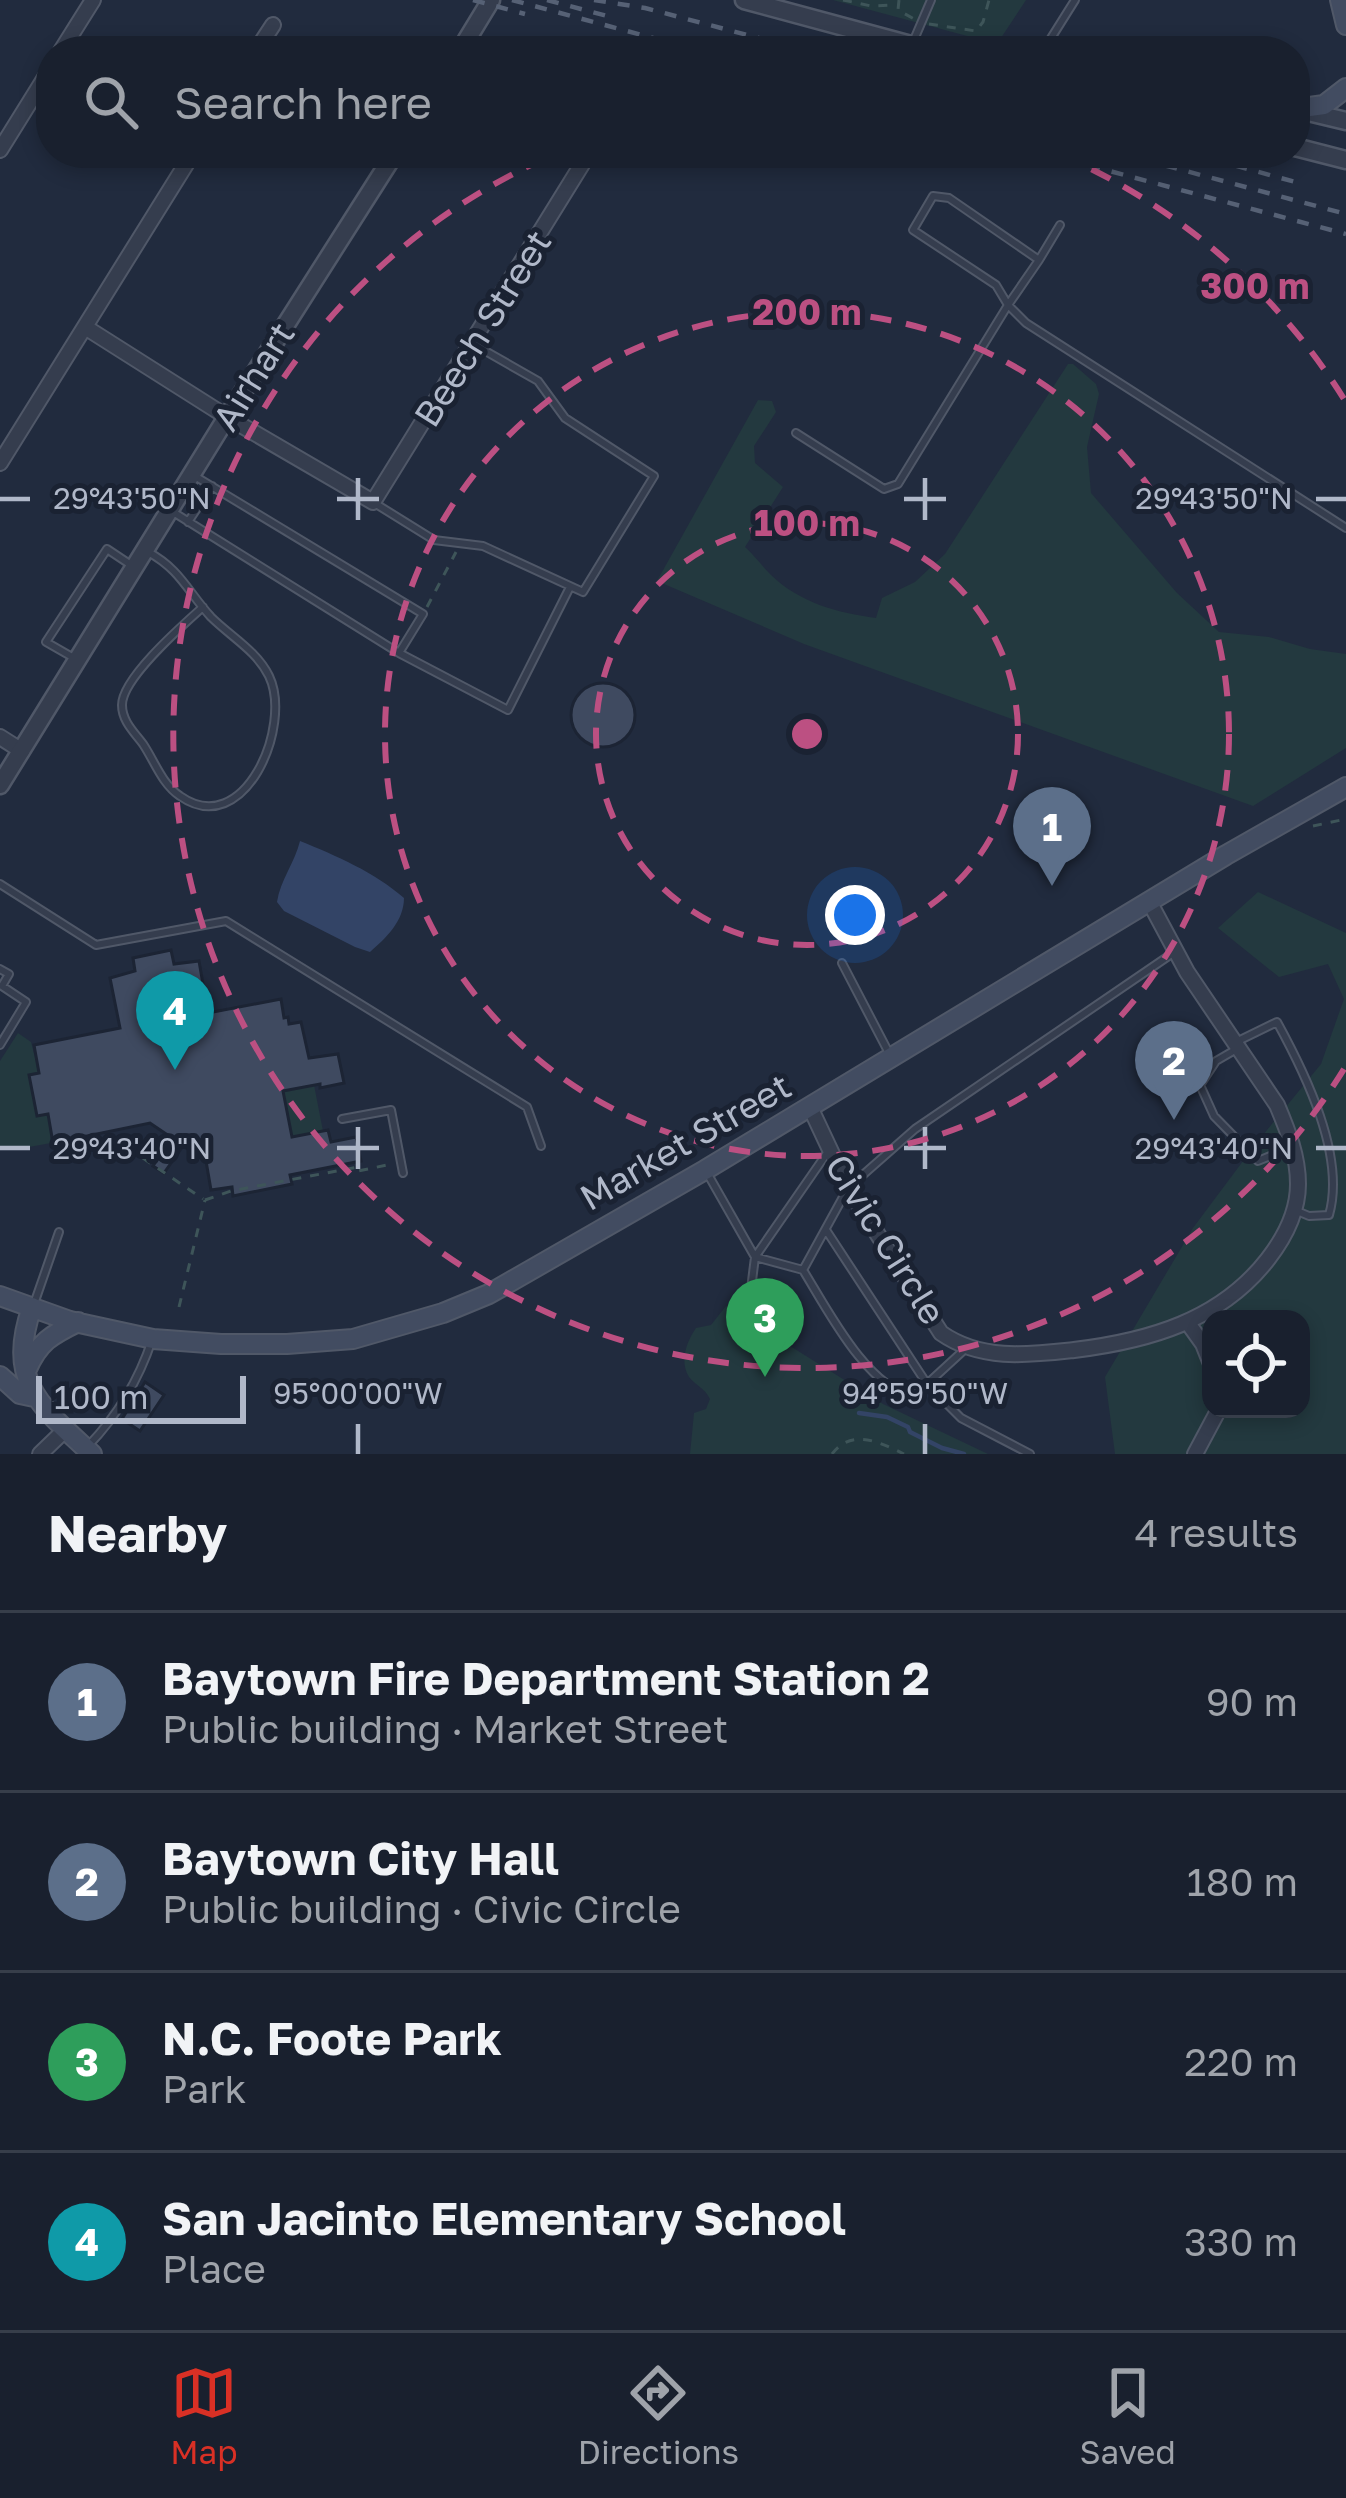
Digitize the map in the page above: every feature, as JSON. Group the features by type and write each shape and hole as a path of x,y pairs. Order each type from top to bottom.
{"main road":[{"path":"1340,0 1346,25"},
{"path":"1310,107 1324,105 1346,88"},
{"name":"Market Street","path":"1,1299 152,1339 221,1344 353,1339 443,1313 489,1294 705,1170 1346,787"},
{"path":"32,1307 22,1357 34,1397 89,1451"},
{"path":"25,1373 44,1341 78,1322"},
{"path":"0,1376 20,1394 34,1397"}],"street":[{"path":"70,36 93,0"},
{"path":"469,36 491,0"},
{"path":"744,0 875,36"},
{"path":"266,36 273,25"},
{"path":"0,150 36,92"},
{"path":"1310,113 1346,121"},
{"path":"1310,151 1346,160"},
{"path":"0,463 184,168"},
{"name":"Airhart","path":"0,785 385,168"},
{"name":"Beech Street","path":"374,502 580,168"},
{"path":"85,327 374,502"},
{"path":"0,737 22,751"},
{"path":"1150,903 1277,1106 1293,1147 1298,1189 1295,1210"},
{"name":"Civic Circle","path":"810,1107 848,1188 941,1333 977,1352 1047,1353 1130,1340 1188,1323 1247,1284 1277,1247 1295,1210"},
{"path":"1188,1323 1202,1343"},
{"path":"1196,1454 1214,1418"},
{"path":"40,1454 65,1429"}],"lane":[{"path":"916,36 931,0"},
{"path":"1052,36 1075,0"},
{"path":"1039,260 949,198 933,196 913,230 996,285 1026,323 1346,528"},
{"path":"796,433 884,489 898,484 1060,226"},
{"path":"374,502 434,540 483,546 583,592 654,476 565,418 538,381 473,344"},
{"path":"192,474 423,614 398,653"},
{"path":"188,522 212,486"},
{"path":"170,510 398,653 508,710 570,586"},
{"path":"77,660 46,642 107,549 135,567"},
{"path":"145,550 174,568 203,607 268,672 274,690 277,711 269,747 252,782 226,802 211,806 195,805 176,794 128,726 122,710 122,698 148,661 203,607"},
{"path":"0,884 96,945 226,921 526,1107 541,1146"},
{"path":"802,1270 848,1188 915,1129 1176,951"},
{"path":"842,963 892,1058"},
{"path":"0,969 9,974 2,986 26,1002 0,1045"},
{"path":"1293,1147 1258,1161 1214,1116 1200,1084 1216,1061 1277,1022 1331,1122 1339,1177 1337,1202 1329,1215 1309,1216 1295,1210"},
{"path":"342,1119 391,1110 404,1173"},
{"path":"751,1289 755,1257 829,1150"},
{"path":"705,1170 755,1257 802,1270 856,1353 906,1396 914,1396 967,1348"},
{"path":"826,1230 927,1384 961,1418 1030,1454"},
{"path":"32,1307 59,1232"},
{"path":"89,1451 142,1372 152,1339"}],"path":[{"path":"843,0 871,6 898,2 904,15 922,22 976,31 989,0"},
{"path":"423,614 461,543"},
{"path":"128,1148 205,1200"},
{"path":"205,1200 358,1167 358,1171 387,1166"},
{"path":"178,1306 205,1200"},
{"path":"832,1454 842,1442 859,1439 904,1454"}],"green space":[{"path":"833,0 1026,0 1002,36 967,36"},
{"path":"1068,364 1096,384 1099,394 1087,447 1091,493 1177,593 1219,632 1269,637 1346,654 1346,748 1253,806 804,644 657,581 758,400 772,401 776,412 754,446 755,463 783,487 745,547 794,593 834,610 876,618 882,598 915,582 945,554"},
{"path":"1258,892 1346,933 1346,1454 1115,1454 1105,1377 1193,1228 1321,1064 1344,999 1328,964 1279,977 1218,928"},
{"path":"18,1033 31,1042 39,1073 29,1076 37,1115 48,1114 51,1143 0,1148 0,1061"},
{"path":"314,1085 323,1131 292,1137 283,1091"},
{"path":"726,1306 883,1404 988,1454 690,1454 694,1413 706,1409 710,1399 689,1377 685,1351 696,1328 711,1325"}],"water":[{"path":"300,841 368,872 404,898 397,922 370,952 284,911 277,902"}],"building":[{"path":"603,683 626,692 635,715 626,738 603,747 580,738 571,715 580,692"},
{"path":"171,950 174,964 199,961 208,1013 281,999 289,1024 301,1022 309,1058 338,1054 344,1083 283,1091 292,1137 328,1130 331,1142 356,1137 361,1161 290,1175 292,1184 233,1196 232,1187 211,1190 206,1161 183,1146 164,1173 153,1166 172,1138 150,1123 53,1143 48,1114 37,1116 29,1075 39,1073 34,1045 120,1028 110,978 135,971 133,958"},
{"path":"145,1382 164,1395 140,1431 122,1419"}],"waterway":[{"path":"859,1413 887,1417 942,1448 964,1454"}],"railway":[{"path":"473,0 525,14"},
{"path":"512,0 645,36"},
{"path":"547,0 611,17"},
{"path":"594,0 751,36"},
{"path":"1098,168 1346,234"},
{"path":"1175,168 1346,214"},
{"path":"1244,168 1299,183"}],"place":[{"name":"Baytown Fire Department Station 2","path":"1052,886"},
{"name":"San Jacinto Elementary School","path":"175,1070"},
{"name":"Baytown City Hall","path":"1174,1120"},
{"name":"N.C. Foote Park","path":"765,1377"}]}
